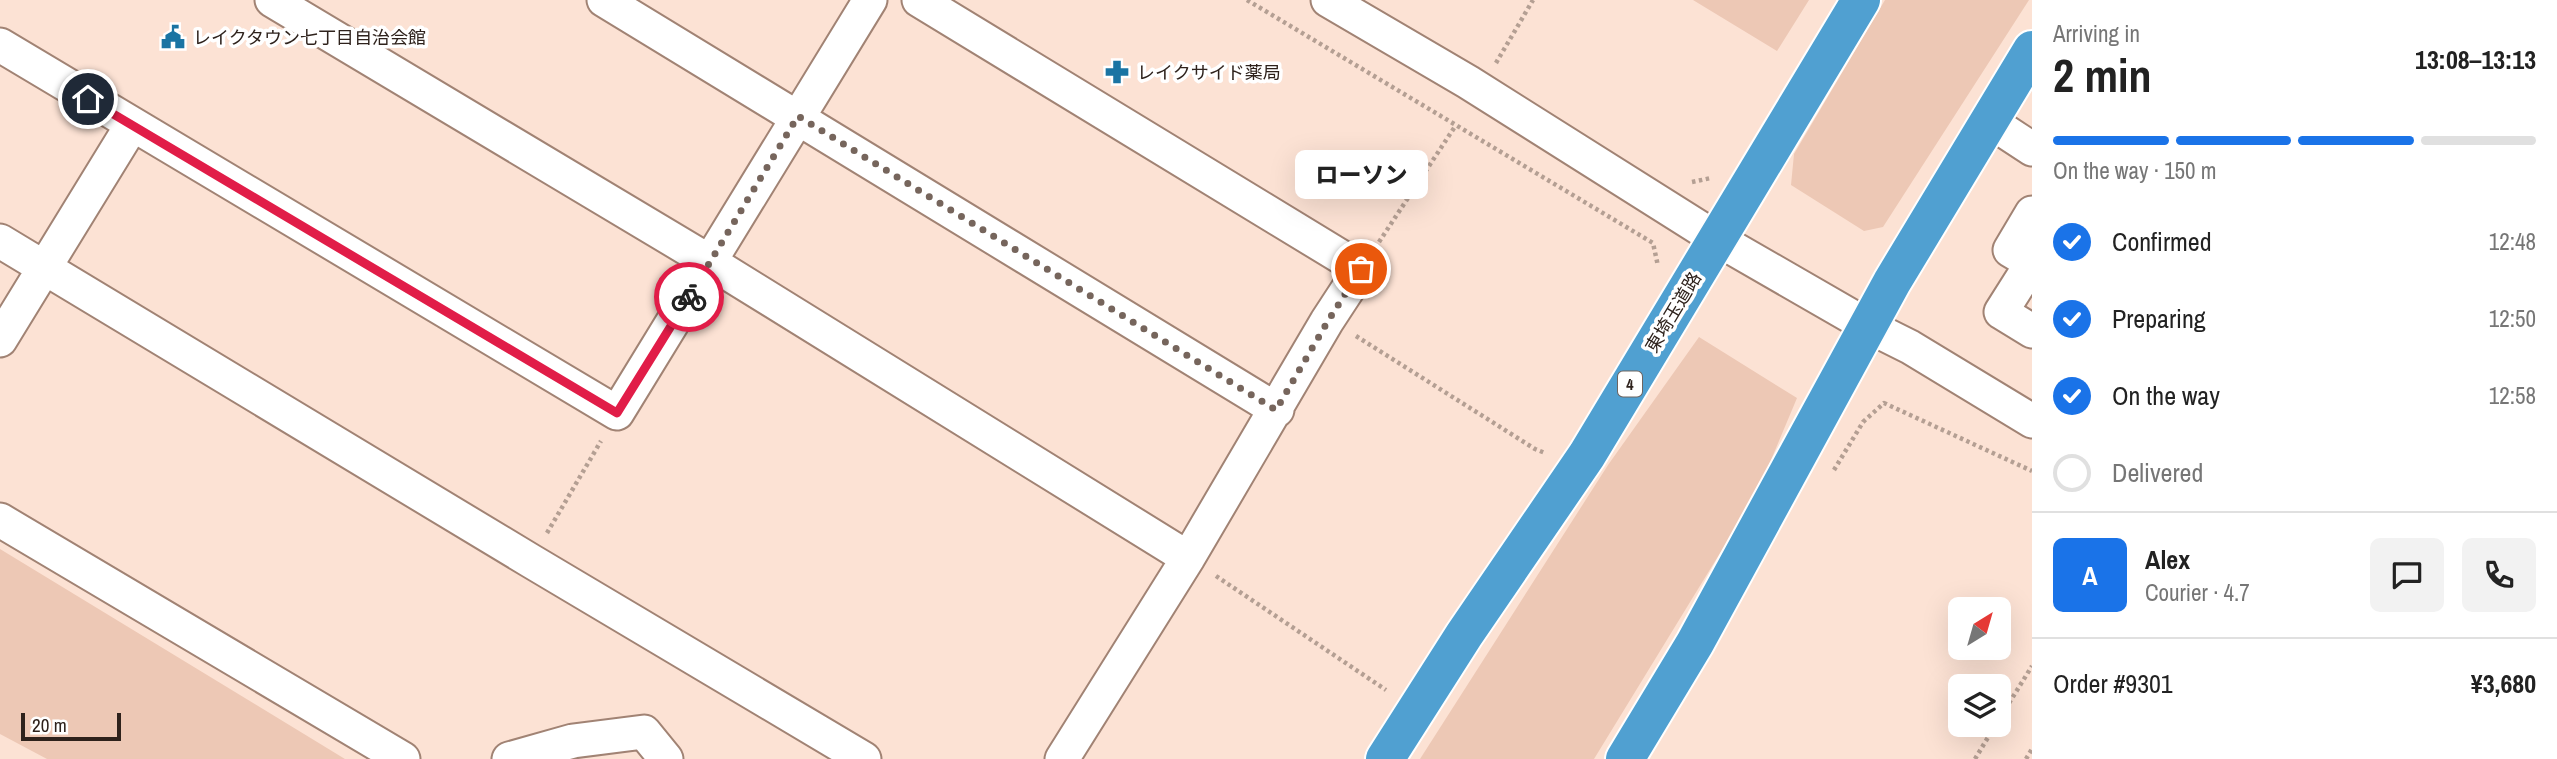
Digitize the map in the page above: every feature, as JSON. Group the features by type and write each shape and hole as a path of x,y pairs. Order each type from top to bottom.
{"highway":[{"name":"東埼玉道路","path":"1385,759 1464,635 1587,455 1861,0"},
{"path":"1625,759 1695,643 1868,326 2032,50"}],"street":[{"path":"272,0 710,262 1188,558"},
{"path":"604,0 1276,410"},
{"path":"0,46 617,413 870,0"},
{"path":"919,0 1361,269 1188,558 1062,759"},
{"path":"1328,0 1468,82 1717,239 1868,326 1910,347 2032,421"},
{"path":"1991,117 2003,130 2032,149"},
{"path":"0,340 132,125"},
{"path":"2032,213 2010,250 2032,263 2001,312 2032,331"},
{"path":"0,241 864,759"},
{"path":"0,520 403,759"},
{"path":"509,759 573,741 644,732 666,759"}],"path":[{"path":"1247,0 1653,243 1660,274"},
{"path":"1494,67 1533,0"},
{"path":"1361,269 1456,125"},
{"path":"1687,184 1717,176"},
{"path":"1328,321 1369,342 1535,449 1552,456"},
{"path":"1827,481 1863,422 1884,404 2032,471"},
{"path":"531,561 617,413"},
{"path":"1188,558 1395,696"},
{"path":"2011,700 2032,666"},
{"path":"1975,759 1988,737"},
{"path":"2026,759 2032,749"}],"shaded area":[{"path":"1693,0 1809,0 1777,51"},
{"path":"1885,0 2029,0 1883,227 1864,231 1791,185 1794,154"},
{"path":"1699,337 1797,398 1758,491 1594,759 1420,759 1608,465"},
{"path":"0,549 345,759 47,759 0,734"}],"way so far":[{"path":"689,297 798,116 1276,410 1361,269"}],"place":[{"name":"レイクタウン七丁目自治会館","path":"173,37"},
{"name":"レイクサイド薬局","path":"1117,72"},
{"name":"ローソン","path":"1361,269"}],"route":[{"path":"88,99 617,413 689,297"}]}
